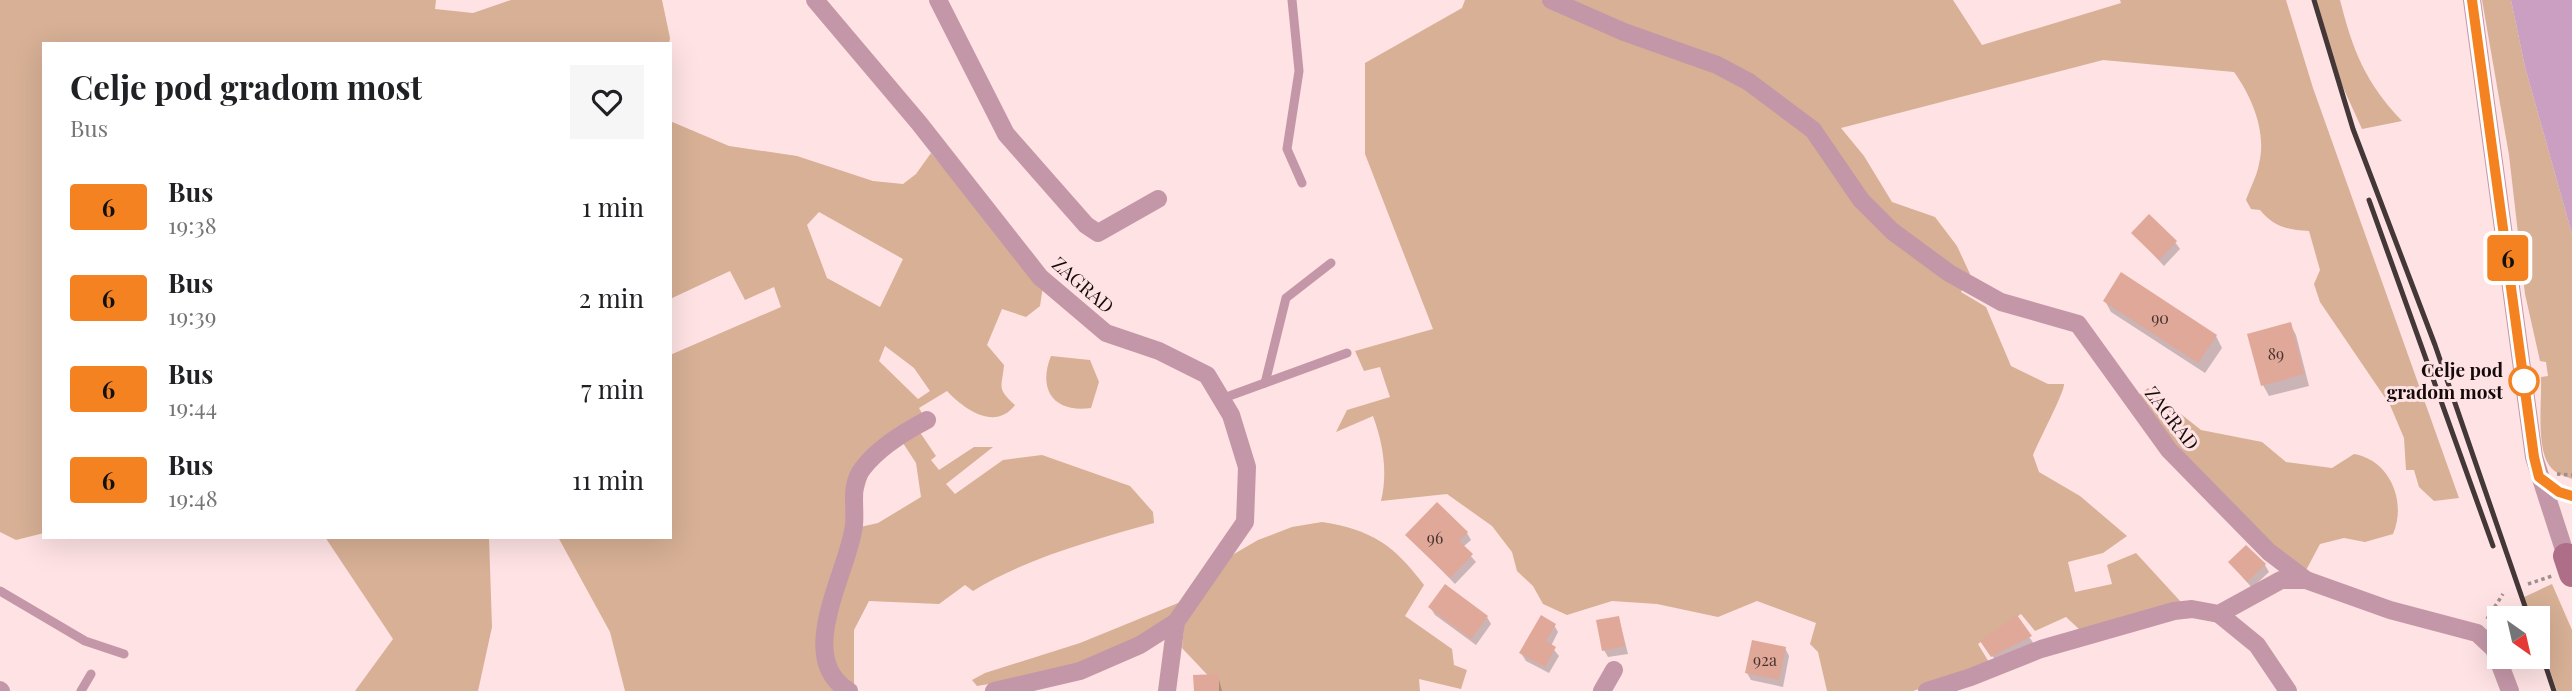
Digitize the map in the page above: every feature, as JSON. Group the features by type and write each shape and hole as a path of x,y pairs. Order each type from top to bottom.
{"street":[{"name":"ZAGRAD","path":"815,0 903,103 1040,277 1106,333 1159,351 1207,375 1231,415 1247,467 1245,522 1208,571 1176,622 1167,691"},
{"path":"938,0 1006,134 1086,225 1098,233 1158,199"},
{"name":"ZAGRAD","path":"1551,0 1624,32 1717,65 1749,82 1813,130 1861,200 1892,231 1949,273 2001,302 2078,324 2169,450 2269,552 2306,580 2390,610 2477,633"},
{"path":"2472,0 2534,457 2569,565"},
{"path":"849,691 834,678 827,666 825,627 854,526 854,488 861,469 878,451 928,420"},
{"name":"ZAGRAD","path":"2219,614 2281,580 2306,580"},
{"path":"1927,691 2041,649 2174,611 2192,609 2219,614 2257,645 2288,691"},
{"name":"ZAGRAD","path":"994,691 1080,671 1140,645 1176,622"},
{"path":"2477,633 2494,649 2510,691"},
{"path":"1602,691 1614,670"}],"lane":[{"path":"1293,0 1299,71 1287,149 1302,183"},
{"path":"1265,383 1286,299 1331,263"},
{"path":"1222,400 1347,353"},
{"path":"0,592 85,641 124,654"},
{"path":"81,691 91,674"}],"path":[{"path":"2477,633 2504,594"}],"shaded area":[{"path":"0,0 436,0 435,9 473,13 511,0 662,0 669,42 42,42 42,534 16,540 0,532"},
{"path":"1465,0 1953,0 1982,45 2121,3 2120,0 2286,0 2313,88 2459,498 2434,501 2419,487 2414,470 2406,470 2404,438 2390,405 2320,302 2314,284 2320,270 2309,231 2276,224 2260,210 2251,209 2246,200 2258,168 2261,140 2252,104 2234,72 2103,60 1841,128 1864,156 1892,202 1935,217 1957,246 1970,274 1961,292 1986,307 2011,366 2048,384 2064,384 2033,455 2039,472 2080,496 2127,536 2103,553 2068,562 2075,592 2112,584 2107,565 2136,553 2181,602 2079,629 2066,617 2035,631 2021,614 1978,644 1990,664 1913,691 1827,691 1818,652 1810,644 1816,623 1757,601 1718,617 1657,604 1612,601 1567,615 1543,604 1533,586 1517,571 1512,552 1492,526 1447,494 1381,501 1383,458 1373,416 1336,432 1347,410 1390,397 1380,367 1364,371 1355,351 1433,329 1365,154 1365,63 1462,8"},
{"path":"2315,0 2340,0 2362,65 2389,107 2402,121 2362,129 2337,74"},
{"path":"2482,0 2511,0 2525,67 2572,234 2572,479 2551,468 2542,446 2541,377 2548,376 2546,362 2540,361 2525,294 2509,155"},
{"path":"2511,0 2572,0 2572,234 2525,67"},
{"path":"672,122 729,146 797,156 873,181 903,184 916,174 931,153 1043,286 1040,306 1026,317 1002,309 987,345 1004,365 1003,391 1015,405 1007,413 998,417 980,414 970,410 947,391 919,408 924,417 876,448 821,635 840,691 625,691 610,632 559,539 672,539 672,354 781,307 774,287 745,300 730,271 672,298","holes":["819,212 903,259 880,307 827,278 807,225","885,346 914,368 930,391 918,399 879,361"]},
{"path":"1051,356 1090,360 1099,382 1091,408 1068,407 1052,397 1046,380"},
{"path":"2148,388 2201,430 2262,442 2286,462 2332,468 2354,454 2367,458 2386,474 2392,484 2398,509 2393,534 2365,542 2344,538 2320,544 2305,572 2233,514 2137,397"},
{"path":"919,431 936,456 931,460 939,470 974,447 993,447 946,484 955,494 1003,460 1042,455 1130,486 1153,512 1154,523 1037,560 973,591 965,585 939,604 869,601 854,630 854,691 831,663 828,646 860,527 878,523 921,497 916,463 903,443"},
{"path":"1322,522 1340,525 1380,541 1413,571 1424,585 1405,616 1452,649 1454,665 1467,670 1461,689 1419,679 1420,691 1217,691 1217,685 1182,648 1185,617 1222,561 1258,540 1292,527"},
{"path":"326,539 489,539 492,627 478,691 355,691 393,639"},
{"path":"2552,584 2572,630 2572,691 2557,691 2549,669 2550,606 2526,606 2522,598"},
{"path":"1183,601 1167,623 1150,636 1104,657 1049,672 977,686 972,680 985,673 1080,643"}],"building":[{"path":"2149,214 2177,241 2159,260 2131,233"},
{"path":"2121,272 2217,335 2198,363 2103,301"},
{"path":"2291,322 2304,374 2261,386 2247,334"},
{"path":"1437,502 1468,532 1459,541 1473,554 1450,578 1405,535"},
{"path":"2246,545 2266,564 2247,582 2228,562"},
{"path":"1445,584 1488,616 1471,639 1428,607"},
{"path":"1541,615 1556,624 1546,641 1556,647 1545,667 1519,653"},
{"path":"2017,615 2032,636 1991,657 1980,641"},
{"path":"1619,616 1625,646 1602,651 1596,620"},
{"path":"1752,640 1786,647 1779,680 1745,673"},
{"path":"1219,674 1219,691 1194,691 1193,675"}],"railway":[{"path":"2314,0 2353,129 2435,345 2525,606"},
{"path":"2369,200 2493,546"},
{"path":"2547,669 2554,691"}],"bus line":[{"name":"6","path":"2472,0 2534,457 2539,477 2559,492 2572,496"}],"place":[{"name":"Celje pod gradom most","path":"2524,381"}]}
